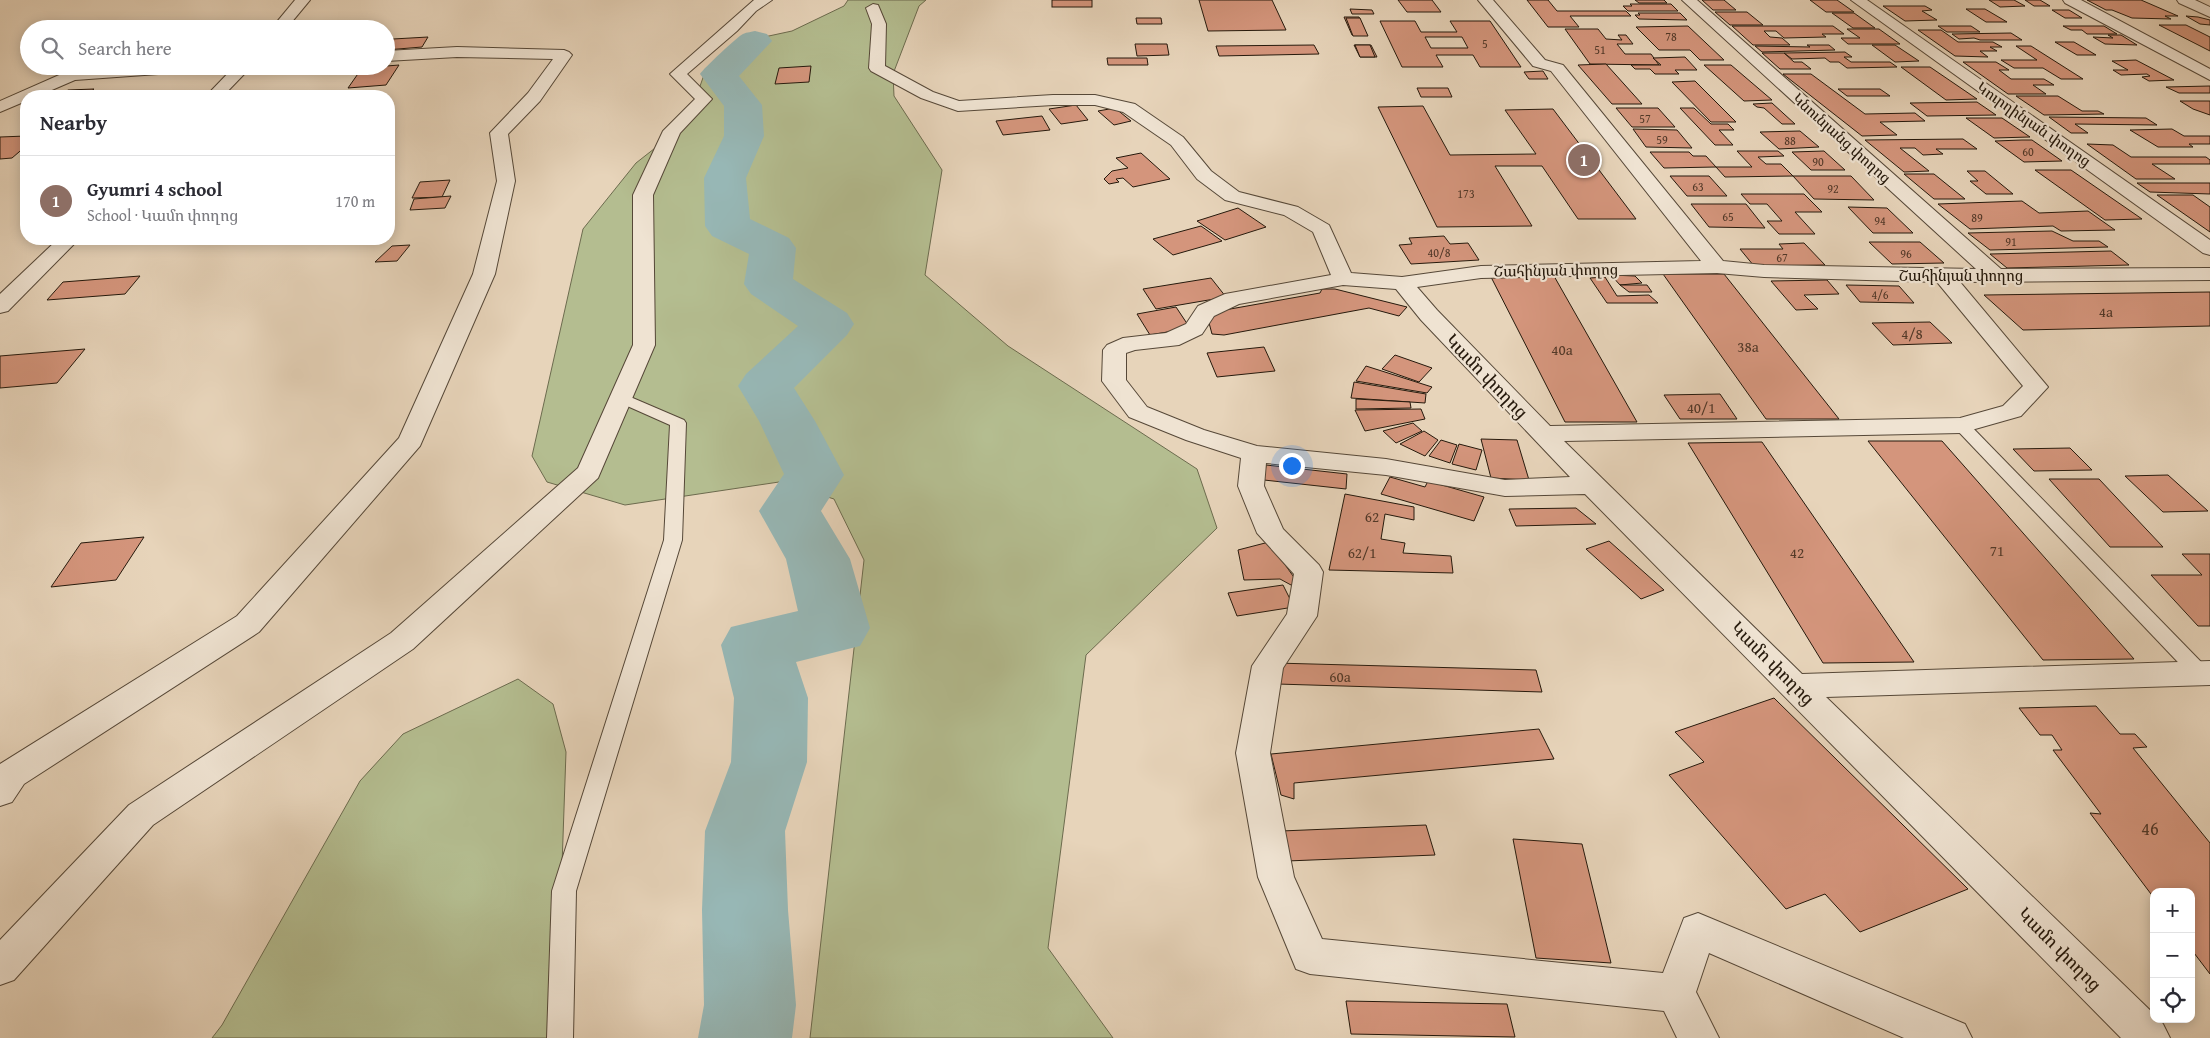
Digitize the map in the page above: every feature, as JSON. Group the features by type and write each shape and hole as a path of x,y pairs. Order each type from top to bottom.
{"street":[{"path":"286,20 303,0"},
{"path":"0,967 141,815 402,641 589,472 644,345 643,195 672,131 704,99 678,74 733,27 757,3 765,0"},
{"path":"1485,0 1539,63 1557,68 1717,267"},
{"name":"Կնունյանց փողոց","path":"1689,0 1996,276"},
{"name":"Կուրղինյան փողոց","path":"1858,0 2210,249"},
{"path":"2070,0 2210,75"},
{"path":"2184,0 2210,12"},
{"path":"872,8 879,24 877,68 927,95 958,106 1053,100 1095,100 1129,108 1177,140 1204,175 1232,196 1291,211 1322,229 1343,279"},
{"path":"0,792 12,774 248,624 411,441 484,274 506,181 499,133 534,97 564,55 458,52 395,56"},
{"path":"38,90 72,75"},
{"path":"220,90 235,75"},
{"path":"0,107 20,98"},
{"path":"0,306 63,245"},
{"name":"Շահինյան փողոց","path":"1254,454 1195,435 1138,412 1114,381 1115,350 1130,343 1171,340 1194,329 1206,311 1233,299 1343,279 1402,283 1481,272 1717,267 1764,271 1943,276 2210,274"},
{"path":"1543,434 1961,425 2012,411 2036,387 1943,276"},
{"name":"Կամո փողոց","path":"1402,283 1429,315 1592,485 1797,686 2149,1038"},
{"path":"1592,485 1505,488 1386,467 1254,454 1251,486 1271,533 1310,572 1302,616 1268,666 1253,753 1276,877 1310,956 1473,974 1676,993"},
{"path":"1797,686 2205,673"},
{"path":"1698,1038 1676,993 1698,930 1951,1038"}],"lane":[{"path":"560,1038 564,891 672,540 678,423 621,398"},
{"path":"1961,425 2205,673"}],"green space":[{"path":"848,0 926,0 919,6 893,74 894,96 942,170 925,275 1008,346 1197,469 1217,528 1086,655 1048,948 1113,1038 810,1038 864,560 834,499 779,482 625,505 547,482 532,456 583,229 636,163 687,123 705,72 724,51 741,42 792,31 844,6"},
{"path":"518,679 553,704 566,752 556,1038 212,1038 222,1025 360,781 403,734"}],"building":[{"path":"1052,0 1092,0 1092,7 1052,7"},
{"path":"1199,0 1272,0 1286,30 1208,31"},
{"path":"1398,0 1432,0 1441,12 1407,12"},
{"path":"1527,0 1548,0 1557,11 1626,11 1631,16 1570,16 1579,27 1548,27"},
{"path":"1635,0 1664,0 1667,3 1639,3"},
{"path":"1702,0 1724,0 1736,10 1713,10"},
{"path":"1810,0 1837,0 1854,12 1826,12"},
{"path":"1989,0 2014,0 2025,6 2000,7"},
{"path":"2025,0 2040,0 2050,6 2034,6"},
{"path":"2087,0 2141,0 2178,16 2165,16 2171,19 2132,18 2112,10 2106,10"},
{"path":"1630,4 1671,4 1678,11 1628,11 1623,6 1632,6"},
{"path":"1883,6 1925,6 1932,10 1922,11 1937,20 1905,21"},
{"path":"1350,9 1372,10 1374,14 1352,14"},
{"path":"1966,9 1985,9 2007,22 1986,22"},
{"path":"2052,10 2069,10 2082,18 2065,18"},
{"path":"1715,12 1747,12 1763,25 1730,25"},
{"path":"1638,13 1680,13 1687,20 1639,19 1635,15 1640,15"},
{"path":"1832,13 1854,13 1875,28 1853,28"},
{"path":"2186,16 2210,20 2210,25 2200,24"},
{"path":"1344,17 1359,17 1367,35 1352,35"},
{"path":"1136,18 1161,18 1162,24 1137,24"},
{"path":"1346,18 1360,18 1368,36 1353,36"},
{"path":"1380,21 1415,21 1421,32 1457,32 1450,21 1490,21 1521,67 1480,67 1473,55 1436,55 1443,67 1402,67","holes":["1425,37 1462,37 1468,48 1431,48"]},
{"path":"2159,25 2186,25 2210,37 2210,51"},
{"path":"1688,26 1724,60 1700,60 1690,50 1659,50 1636,27"},
{"path":"1732,26 1833,26 1844,34 1822,34 1826,37 1784,38 1776,31 1764,31 1770,37 1782,38 1790,45 1753,45"},
{"path":"1938,26 1971,26 1980,32 1947,32"},
{"path":"2063,26 2104,26 2117,34 2087,34 2082,30 2071,30"},
{"path":"1565,29 1598,29 1606,39 1622,40 1618,35 1626,35 1633,44 1617,44 1625,54 1651,54 1659,65 1590,64"},
{"path":"1847,29 1879,29 1900,44 1848,44 1841,38 1860,38"},
{"path":"1918,30 1941,30 1958,42 1993,42 2002,47 1990,47 1997,51 1980,51 1988,57 1955,56"},
{"path":"2011,33 2022,40 1959,39 1952,34"},
{"path":"2108,35 2121,35 2137,45 2105,44 2093,37 2113,38"},
{"path":"428,37 422,47 395,49 395,39"},
{"path":"2055,42 2074,42 2096,55 2077,55"},
{"path":"1135,44 1167,44 1169,55 1137,56"},
{"path":"1314,45 1319,54 1219,56 1216,46"},
{"path":"1354,45 1371,45 1377,57 1360,57"},
{"path":"1355,45 1370,45 1375,57 1360,57"},
{"path":"1807,45 1829,45 1835,50 1762,52 1755,46 1810,47"},
{"path":"1872,45 1895,45 1919,61 1895,62"},
{"path":"2016,46 2031,46 2083,79 2061,79 2043,68 2014,68 2001,60 2037,60"},
{"path":"1845,52 1852,57 1844,57 1851,62 1890,62 1897,67 1847,68 1839,62 1830,62 1825,58 1792,59 1784,53"},
{"path":"1762,53 1784,53 1794,62 1802,62 1811,69 1780,69"},
{"path":"1685,57 1697,70 1675,70 1679,74 1655,74 1650,69 1635,69 1631,65 1661,65 1653,58"},
{"path":"1107,58 1147,58 1148,65 1108,65"},
{"path":"2136,60 2174,80 2149,81 2142,77 2150,76 2147,74 2121,75 2113,70 2128,70 2112,61"},
{"path":"1963,62 1996,62 2009,70 1999,70 2011,79 2044,79 2054,85 2033,85 2046,94 2008,94"},
{"path":"1606,64 1642,104 1612,104 1578,65"},
{"path":"1704,65 1731,65 1772,100 1744,101"},
{"path":"811,66 809,82 775,84 779,68"},
{"path":"1901,67 1930,67 1977,99 1946,100"},
{"path":"1543,71 1548,79 1529,79 1524,72"},
{"path":"1783,74 1811,74 1865,114 1915,113 1925,121 1880,122 1897,135 1862,136"},
{"path":"357,75 392,75 386,85 348,88"},
{"path":"1695,81 1736,122 1711,122 1672,82"},
{"path":"2210,86 2210,93 2179,93 2166,87"},
{"path":"1417,88 1448,88 1452,97 1421,97"},
{"path":"1838,89 1880,89 1890,96 1847,96"},
{"path":"2016,96 2058,96 2082,111 2098,111 2104,114 2044,115"},
{"path":"2180,101 2210,101 2210,115 2193,109"},
{"path":"1977,102 1996,115 1927,116 1910,103"},
{"path":"1772,103 1795,124 1782,124 1764,108 1753,104"},
{"path":"1076,105 1088,120 1061,124 1049,109"},
{"path":"1423,106 1450,155 1536,154 1505,110 1553,109 1636,219 1578,219 1542,166 1495,166 1532,226 1437,227 1378,107"},
{"path":"1115,108 1131,121 1114,125 1098,111"},
{"path":"1616,108 1658,108 1675,127 1632,127"},
{"path":"1680,108 1694,108 1711,124 1728,124 1734,130 1719,130 1733,145 1715,145"},
{"path":"1042,116 1050,130 1003,135 996,121"},
{"path":"2049,117 2146,118 2157,125 2075,124 2088,133 2071,133"},
{"path":"1966,118 2002,118 2030,137 1994,138"},
{"path":"1633,129 1677,130 1692,148 1646,147"},
{"path":"2172,129 2184,136 2210,136 2210,144 2189,144 2193,147 2158,147 2130,130"},
{"path":"1800,131 1819,147 1779,149 1760,132"},
{"path":"20,136 20,151 12,158 0,159 0,137"},
{"path":"1963,139 1977,149 1936,149 1943,154 1923,155 1915,148 1900,148 1929,171 1904,172 1865,140"},
{"path":"2032,140 2062,161 2024,162 1995,141"},
{"path":"2087,144 2113,145 2131,157 2206,157 2210,160 2210,164 2152,164 2175,179 2136,179"},
{"path":"1737,151 1778,151 1784,156 1758,157 1766,164 1781,164 1793,176 1725,177 1716,167 1752,167"},
{"path":"1824,151 1845,170 1811,170 1792,152"},
{"path":"1650,152 1689,152 1693,156 1706,156 1716,167 1664,168"},
{"path":"1141,153 1170,179 1133,187 1123,178 1116,179 1119,182 1109,184 1104,179 1112,171 1128,168 1116,158"},
{"path":"2035,170 2071,170 2142,219 2105,220"},
{"path":"1967,171 1985,171 2013,194 1986,194 1970,181 1978,181"},
{"path":"1904,174 1934,174 1965,199 1934,199"},
{"path":"1670,176 1709,176 1727,196 1687,196"},
{"path":"1793,176 1851,176 1874,200 1814,199"},
{"path":"450,180 442,197 412,198 420,182"},
{"path":"2137,183 2210,183 2210,194 2150,192"},
{"path":"1741,194 1804,194 1822,212 1795,212 1815,234 1779,234 1767,221 1782,221 1767,204 1750,204"},
{"path":"2157,195 2193,195 2210,207 2210,232"},
{"path":"451,196 445,208 410,210 414,199"},
{"path":"2022,201 2039,213 2088,211 2115,230 2061,231 2053,226 1970,229 1938,204"},
{"path":"1691,204 1746,204 1765,228 1709,227"},
{"path":"1848,207 1887,208 1913,233 1873,233"},
{"path":"1238,208 1266,227 1225,240 1197,221"},
{"path":"1201,226 1222,241 1173,255 1153,239"},
{"path":"2052,231 2073,241 2099,241 2108,247 1990,250 1968,233"},
{"path":"1444,236 1450,244 1468,243 1479,260 1411,264 1399,245 1412,244 1409,238"},
{"path":"1869,242 1920,242 1944,263 1892,264"},
{"path":"1804,243 1825,265 1754,266 1740,249 1783,249 1779,244"},
{"path":"410,245 397,261 375,262 392,246"},
{"path":"2111,251 2129,265 2007,268 1990,254"},
{"path":"1663,274 1724,274 1839,419 1766,419"},
{"path":"1611,275 1635,276 1642,283 1620,285"},
{"path":"140,276 125,294 47,300 63,282"},
{"path":"1554,276 1637,422 1565,422 1491,277"},
{"path":"1605,277 1617,296 1649,295 1658,303 1607,303 1590,278"},
{"path":"1211,278 1226,297 1156,309 1143,289"},
{"path":"1827,280 1839,294 1804,295 1818,309 1796,310 1771,281"},
{"path":"1620,285 1647,285 1652,292 1629,292"},
{"path":"1846,285 1899,286 1914,303 1860,302"},
{"path":"1322,289 1335,289 1407,307 1399,316 1369,308 1224,335 1212,334 1208,319 1219,311 1320,293"},
{"path":"2210,292 2210,326 2023,330 1984,295"},
{"path":"1176,307 1190,328 1150,335 1137,314"},
{"path":"1930,322 1952,343 1893,345 1872,323"},
{"path":"1264,347 1275,371 1217,377 1207,353"},
{"path":"85,349 57,383 0,388 0,356"},
{"path":"1395,355 1432,368 1419,382 1382,369"},
{"path":"1366,366 1432,387 1427,393 1356,381"},
{"path":"1354,382 1426,394 1425,403 1351,398"},
{"path":"1720,394 1737,419 1680,419 1664,395"},
{"path":"1356,399 1410,402 1411,408 1356,409"},
{"path":"1421,409 1425,419 1365,431 1355,410"},
{"path":"1413,423 1422,431 1396,443 1383,431"},
{"path":"1424,431 1438,440 1425,456 1400,444"},
{"path":"1481,439 1517,440 1529,480 1491,478"},
{"path":"1441,440 1457,445 1450,463 1429,456"},
{"path":"1868,441 1942,441 2134,659 2043,660"},
{"path":"1762,442 1914,662 1823,663 1688,443"},
{"path":"1459,444 1482,450 1476,470 1452,464"},
{"path":"2070,448 2092,470 2034,471 2013,449"},
{"path":"1266,465 1347,474 1346,489 1264,480"},
{"path":"2168,475 2208,511 2163,512 2125,476"},
{"path":"1390,477 1425,487 1428,481 1484,497 1474,521 1381,494"},
{"path":"2049,479 2099,479 2163,547 2110,547"},
{"path":"1345,494 1414,507 1414,520 1385,514 1381,539 1405,543 1403,553 1451,556 1453,573 1329,570"},
{"path":"1576,508 1596,524 1516,526 1509,509"},
{"path":"144,537 116,580 51,587 81,543"},
{"path":"1609,541 1664,590 1641,599 1586,549"},
{"path":"1269,542 1298,583 1291,585 1280,579 1244,580 1238,550"},
{"path":"2182,554 2210,554 2210,626 2198,626 2151,575 2202,575"},
{"path":"1283,585 1294,607 1237,616 1228,593"},
{"path":"1275,663 1536,670 1542,692 1277,684"},
{"path":"1774,698 1968,889 1860,932 1825,894 1786,909 1669,775 1704,762 1675,732"},
{"path":"2096,706 2120,734 2135,734 2147,747 2133,748 2210,843 2210,974 2195,954 2195,888 2150,888 2150,893 2090,813 2101,814 2053,750 2062,750 2052,735 2040,735 2019,708"},
{"path":"1539,729 1554,759 1294,783 1294,799 1281,795 1271,754"},
{"path":"1426,825 1435,855 1287,861 1281,831"},
{"path":"1513,839 1582,844 1611,963 1536,958"},
{"path":"1346,1001 1507,1004 1515,1037 1351,1034"}],"waterway":[{"path":"745,1038 750,1005 745,910 745,831 769,762 771,698 756,645 836,628 818,559 790,511 814,475 787,421 765,386 829,324 768,284 773,248 728,226 725,178 744,136 743,105 718,74 734,62 755,41"}],"place":[{"name":"Gyumri 4 school","path":"1584,160"}]}
